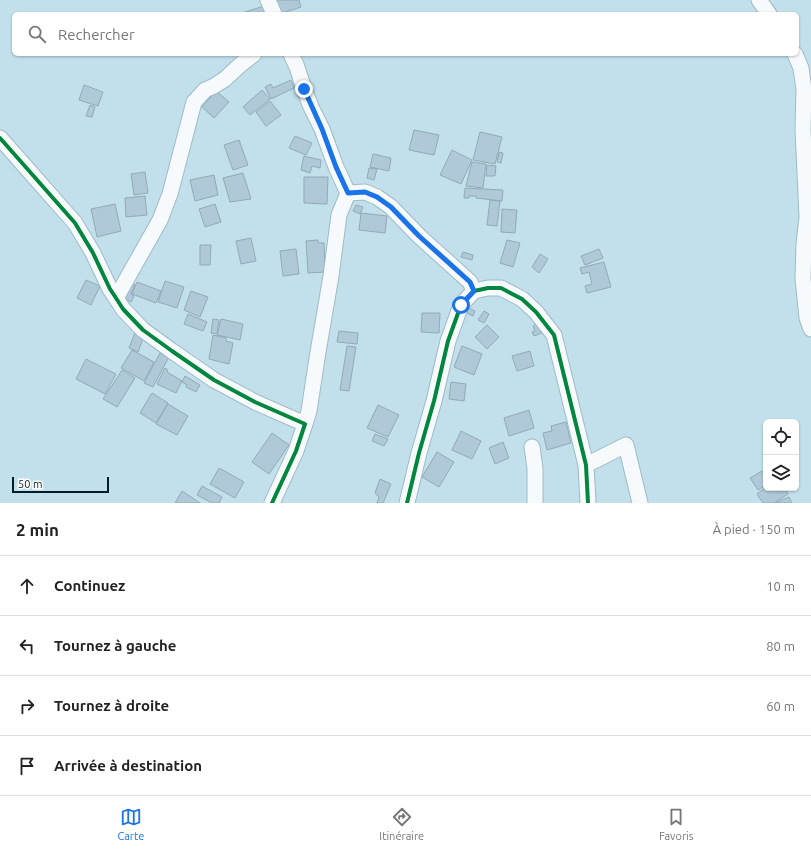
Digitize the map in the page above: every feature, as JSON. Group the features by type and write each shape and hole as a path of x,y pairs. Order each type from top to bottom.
{"street":[{"path":"268,0 273,12"},
{"path":"761,1 768,12"},
{"path":"116,298 160,220 170,194 194,102 205,90 225,79 251,56"},
{"path":"272,503 296,451 309,410 331,276 339,215 348,193 336,167 322,129 311,107 292,56"},
{"path":"797,56 806,66 803,130 807,217 804,244 803,279 807,318 811,329"},
{"path":"0,138 74,223 93,253 110,289 123,310 143,330 214,380 255,402 305,424"},
{"path":"348,193 365,192 377,197 391,207 419,236 470,282 474,291"},
{"path":"407,503 448,342 461,305 474,291 488,288 501,288 522,299 536,312 554,335 586,465 588,503"},
{"path":"586,465 626,445 640,503"},
{"path":"532,447 535,468 535,503"}],"building":[{"path":"273,0 299,0 301,7 286,12 279,12"},
{"path":"267,5 269,12 245,12"},
{"path":"291,80 294,88 271,99 265,87 271,84 273,88"},
{"path":"84,85 103,92 98,106 79,100"},
{"path":"262,90 270,99 250,115 243,107"},
{"path":"216,91 229,102 214,118 202,107"},
{"path":"270,101 281,115 266,126 256,112"},
{"path":"90,105 95,107 92,117 86,116"},
{"path":"414,130 439,135 434,155 409,150"},
{"path":"480,132 502,137 495,164 473,160"},
{"path":"295,136 312,143 306,155 289,148"},
{"path":"239,140 248,165 233,170 224,145"},
{"path":"452,150 472,160 461,184 440,175"},
{"path":"499,152 503,153 501,163 497,162"},
{"path":"373,154 391,158 389,171 370,167"},
{"path":"304,156 321,160 320,168 312,166 310,173 301,170"},
{"path":"472,162 486,164 483,188 466,186"},
{"path":"487,165 496,166 495,176 486,176"},
{"path":"369,168 377,169 374,180 367,178"},
{"path":"145,172 148,193 134,195 131,174"},
{"path":"243,173 251,199 230,202 223,178"},
{"path":"214,175 218,195 195,201 190,180"},
{"path":"304,177 328,177 327,204 304,203"},
{"path":"465,188 503,190 502,201 476,198 476,196 464,198"},
{"path":"145,196 147,215 126,217 125,198"},
{"path":"490,200 500,201 497,226 487,225"},
{"path":"115,204 121,231 97,237 91,209"},
{"path":"215,204 221,222 205,227 199,209"},
{"path":"356,205 363,207 360,214 353,211"},
{"path":"502,209 517,210 515,233 501,232"},
{"path":"361,213 387,216 385,233 359,230"},
{"path":"251,238 256,261 241,264 236,241"},
{"path":"318,240 318,243 324,243 325,272 308,273 306,241"},
{"path":"507,240 520,243 513,267 500,263"},
{"path":"200,245 211,245 210,265 200,265"},
{"path":"296,249 299,274 283,276 280,251"},
{"path":"599,249 603,258 585,265 581,256"},
{"path":"463,252 473,255 472,260 461,257"},
{"path":"540,254 548,259 539,273 532,267"},
{"path":"604,262 611,287 587,293 585,286 592,284 589,272 582,274 580,268"},
{"path":"86,280 100,286 91,305 77,298"},
{"path":"165,281 184,287 177,308 158,302"},
{"path":"130,282 135,285 131,294 134,296 131,302 122,297"},
{"path":"137,282 161,291 156,303 132,294"},
{"path":"191,291 208,297 200,317 184,310"},
{"path":"469,308 475,311 473,316 467,313"},
{"path":"484,311 489,314 484,323 478,320"},
{"path":"422,313 440,313 439,333 421,332"},
{"path":"188,314 207,322 203,331 184,324"},
{"path":"213,319 219,320 217,334 211,333"},
{"path":"221,319 243,324 240,340 217,335"},
{"path":"540,322 544,332 534,336 532,332 535,331 533,326"},
{"path":"487,325 499,337 487,349 475,337"},
{"path":"339,331 358,333 357,344 337,342"},
{"path":"135,333 144,336 138,352 129,348"},
{"path":"213,335 226,338 226,341 233,343 229,364 209,359"},
{"path":"347,346 356,347 349,391 340,390"},
{"path":"462,346 482,354 474,375 454,367"},
{"path":"132,350 154,362 144,381 121,368"},
{"path":"530,351 534,366 517,371 512,356"},
{"path":"160,353 169,357 153,387 144,383"},
{"path":"86,359 116,374 105,394 76,379"},
{"path":"165,368 168,370 167,372 182,381 176,393 157,384"},
{"path":"122,370 135,378 117,407 103,399"},
{"path":"185,376 200,385 196,392 186,387 187,385 182,382"},
{"path":"451,382 466,384 464,401 449,399"},
{"path":"152,393 168,403 156,423 140,413"},
{"path":"168,404 188,416 177,435 156,424"},
{"path":"378,405 399,415 388,437 367,428"},
{"path":"529,410 534,428 509,436 504,418"},
{"path":"566,422 571,443 547,450 543,433 552,431 551,426"},
{"path":"461,431 481,441 472,459 452,450"},
{"path":"272,433 289,445 269,474 252,462"},
{"path":"375,434 388,439 384,446 372,441"},
{"path":"503,442 509,458 495,464 489,448"},
{"path":"437,452 454,462 439,487 422,477"},
{"path":"219,468 244,482 235,498 210,484"},
{"path":"762,471 763,487 758,490 750,478"},
{"path":"380,479 391,484 383,503 377,503 379,497 375,493"},
{"path":"202,486 222,497 219,503 212,503 197,495"},
{"path":"763,489 763,491 786,491 788,494 774,503 763,503 757,494"},
{"path":"182,491 200,503 175,503"},
{"path":"789,497 792,503 775,503"}],"cycle path":[{"path":"0,138 75,223 93,253 110,289 123,309 143,330 214,380 255,402 305,424 296,451 272,503"},
{"path":"407,503 448,341 461,305 474,291 488,288 501,288 522,299 536,312 554,335 586,465 588,503"}],"route":[{"path":"304,89 348,193 365,192 377,197 391,207 419,236 470,282 474,291 461,305"}]}
